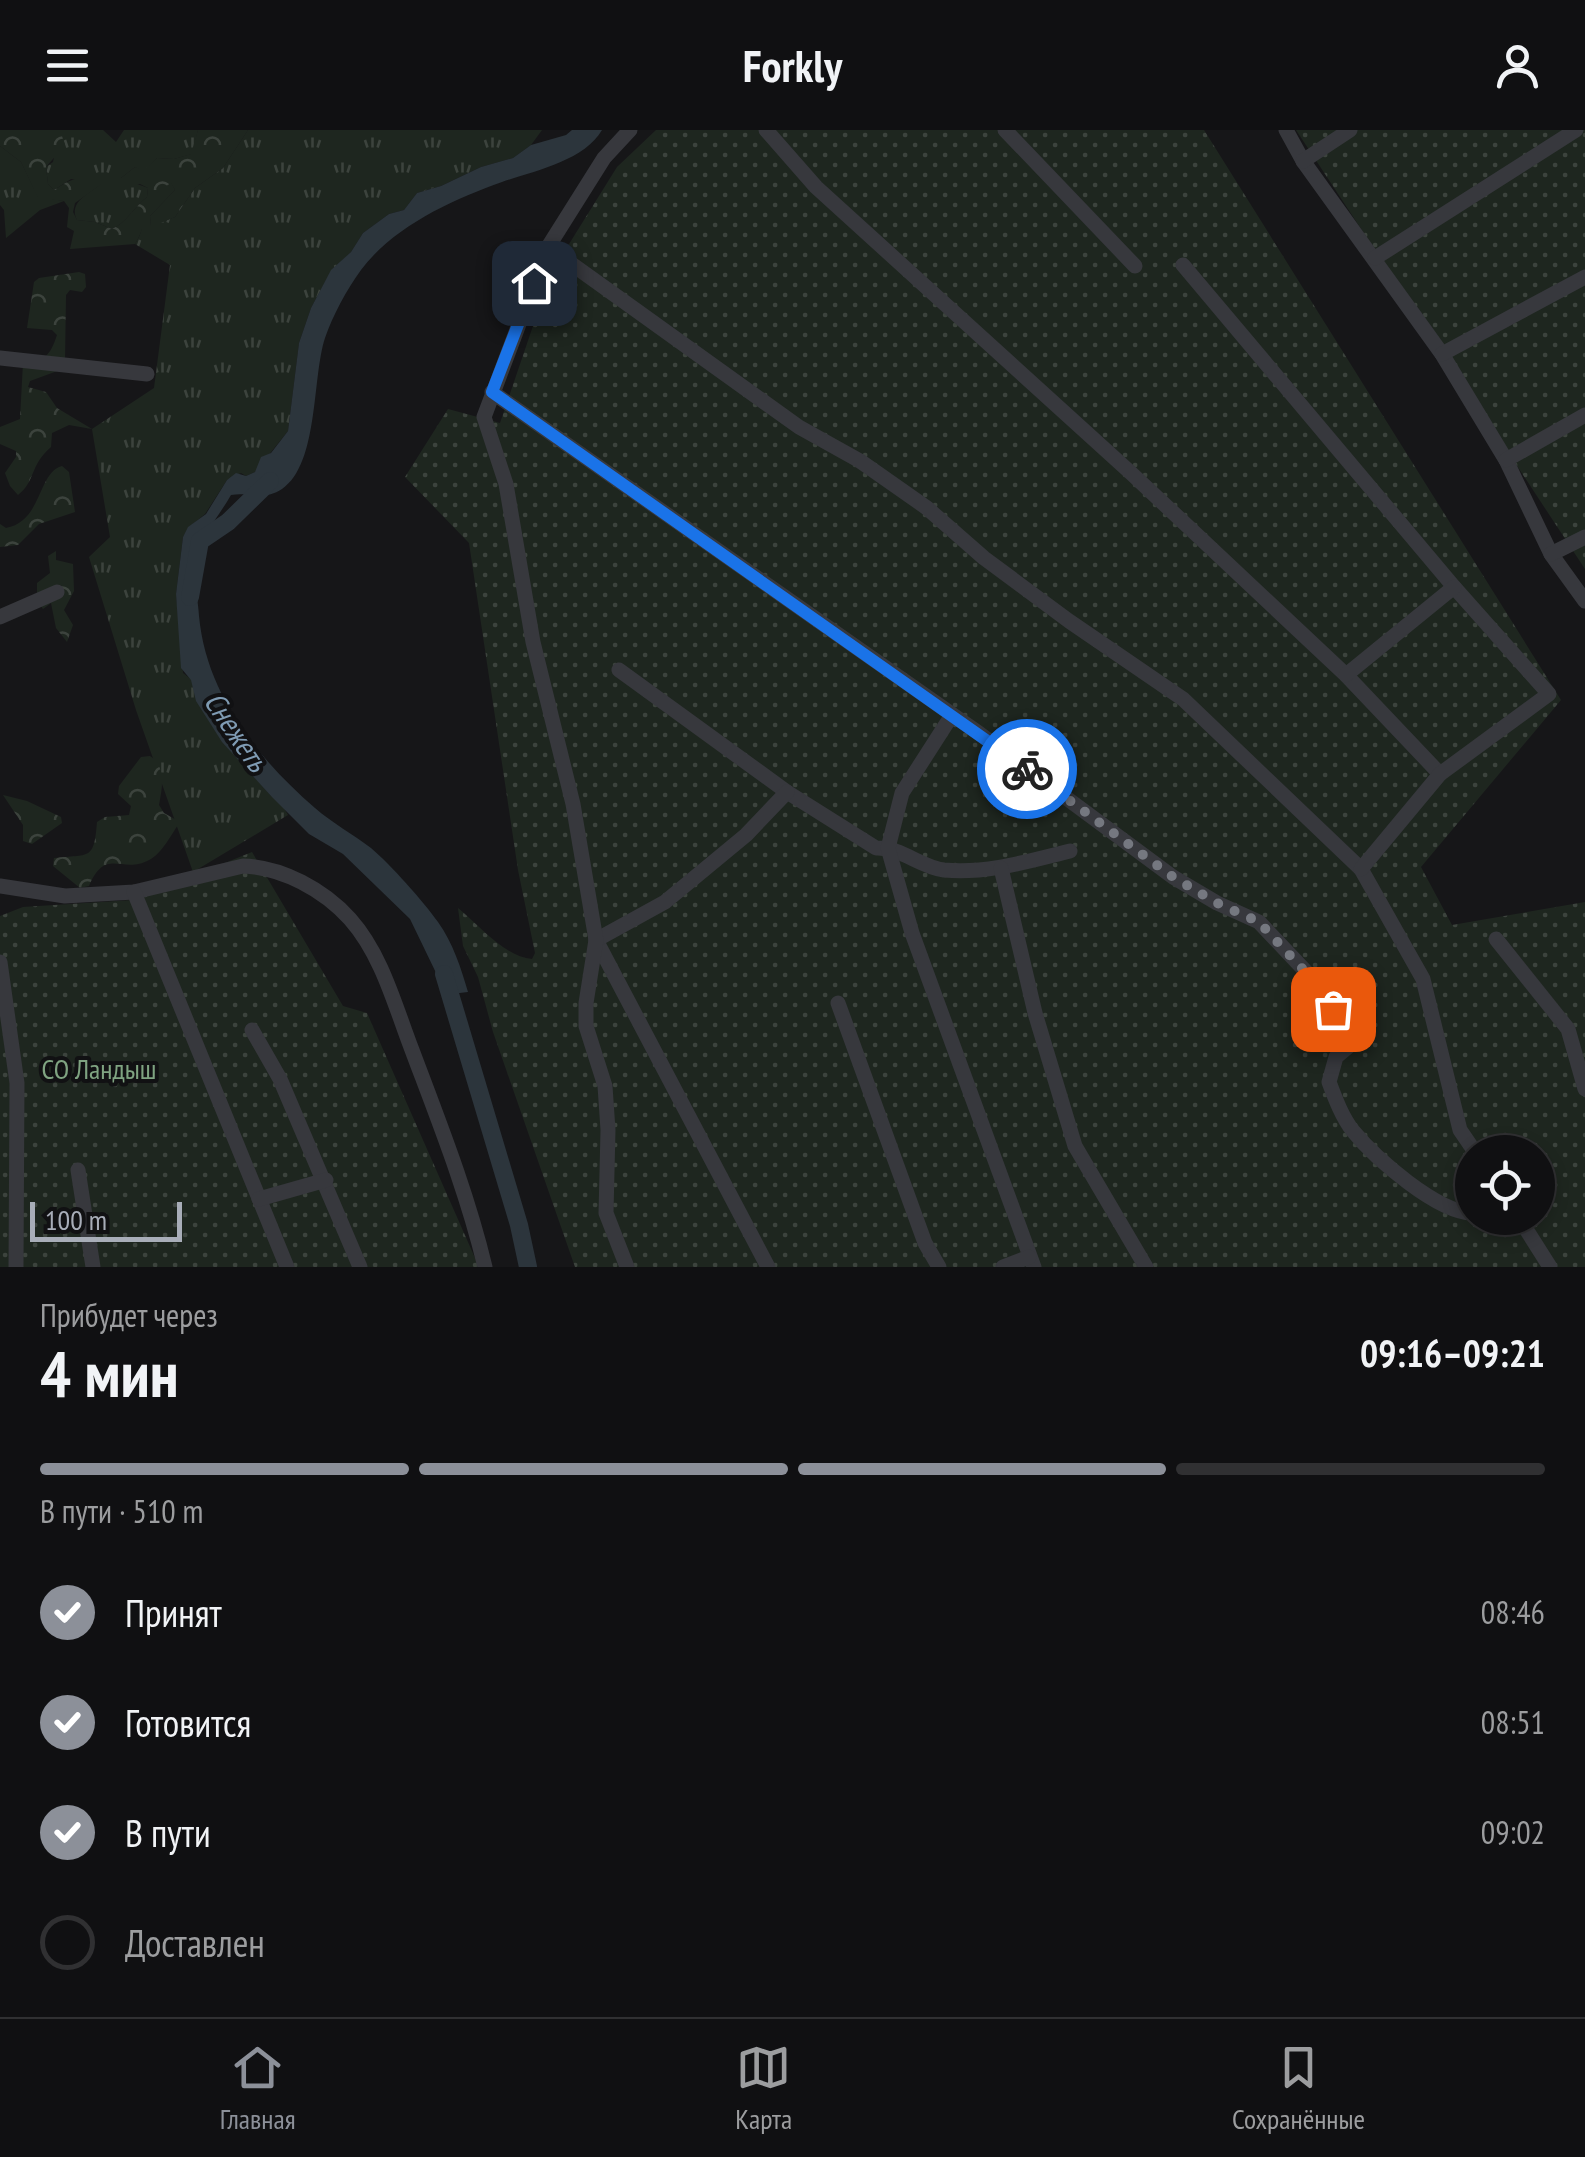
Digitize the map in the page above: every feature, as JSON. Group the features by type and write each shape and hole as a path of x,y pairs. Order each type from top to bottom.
{"street":[{"path":"630,130 604,158 548,247 484,418 506,484 533,642 573,804 596,940 768,1267"},
{"path":"766,130 816,187 1346,675 1440,774"},
{"path":"1006,130 1135,266"},
{"path":"1286,130 1303,160 1442,354 1506,460 1551,554 1585,601"},
{"path":"1303,160 1350,130"},
{"path":"1375,258 1576,130"},
{"path":"548,247 784,417 860,461 913,498 1068,621 1183,699 1361,868 1423,979 1463,1135"},
{"path":"1183,265 1549,694 1440,774 1361,868"},
{"path":"1442,354 1585,277"},
{"path":"0,358 147,374"},
{"path":"492,392 952,715 1173,877 1259,922 1310,977 1355,1042 1336,1058 1328,1082 1353,1130 1404,1178 1455,1211"},
{"path":"1506,460 1585,415"},
{"path":"1551,554 1585,537"},
{"path":"1346,675 1454,587"},
{"path":"0,617 57,592"},
{"path":"619,670 788,792 876,848 888,848 941,870 1001,868 1070,851"},
{"path":"952,715 902,794 888,848 912,933 1032,1262 1003,1267"},
{"path":"596,940 664,902 746,835 788,792"},
{"path":"0,886 65,896 134,892 243,866 260,866 300,881 350,918 378,960 470,1206 485,1267"},
{"path":"1001,868 1035,1013 1075,1146 1146,1267"},
{"path":"134,892 287,1267"},
{"path":"1496,939 1568,1028 1585,1089"},
{"path":"596,940 586,1026 605,1086 606,1213 626,1267"},
{"path":"0,962 17,1082 16,1267"},
{"path":"838,1003 925,1243 939,1267"},
{"path":"252,1030 280,1079 360,1267"},
{"path":"78,1170 93,1267"},
{"path":"259,1200 326,1180"},
{"path":"1530,1235 1550,1267"}],"green space":[{"path":"0,130 60,130 65,145 46,167 48,184 54,190 78,178 103,183 75,203 73,212 77,220 112,229 147,197 148,188 140,184 122,187 121,178 135,167 144,170 157,158 191,154 198,130 248,130 223,168 195,188 175,217 151,227 150,216 175,190 171,183 153,198 135,244 70,249 74,231 67,227 69,208 64,201 38,198 21,162 0,146"},
{"path":"60,130 103,130 116,142 124,130 198,130 192,154 157,158 144,171 135,167 121,178 148,188 147,197 112,229 77,220 75,213 82,198 102,183 71,179 54,190 48,184 46,167 53,162"},
{"path":"248,130 542,130 531,145 513,158 417,193 404,210 389,214 363,233 351,252 331,271 311,308 299,343 288,431 255,472 227,480 205,514 183,537 176,594 183,673 192,680 213,728 288,815 193,872 136,710 89,557 110,537 92,429 154,388 170,265 135,244 145,208 171,182 175,190 150,216 151,226 175,217 195,188 223,168"},
{"path":"656,130 1204,130 1561,700 1421,867 1452,925 1585,902 1585,1267 575,1267 493,1032 478,977 463,946 458,908 512,953 532,959 535,953 518,870 469,543 405,477 448,409 500,423 551,273 617,167"},
{"path":"1296,130 1585,130 1585,569"},
{"path":"0,146 21,162 38,197 64,201 40,210 6,238 4,210 0,205"},
{"path":"85,274 86,287 82,292 70,290 66,295 65,359 60,370 30,381 28,387 46,392 57,408 92,429 69,425 52,433 51,447 18,495 5,473 16,451 0,444 0,427 20,419 23,363 46,356 57,335 52,330 27,328 34,282"},
{"path":"62,466 69,472 75,512 39,524 18,545 0,547 0,524 6,528 27,516 48,478"},
{"path":"56,551 56,560 73,564 74,591 64,610 73,625 67,642 56,628 51,603 43,609 37,601 37,583 50,573 48,556"},
{"path":"150,756 161,772 159,805 164,813 180,822 154,857 139,864 108,864 95,874 89,886 80,888 53,866 54,858 88,853 94,844 97,822 105,817 129,815 131,806 118,794 119,786 141,757"},
{"path":"3,795 61,817 62,823 32,844 23,841 23,825"},
{"name":"СО Ландыш","path":"252,852 343,1006 367,1013 479,1267 0,1267 0,916 23,907 133,900"}],"water":[{"path":"572,130 602,130 594,141 571,157 483,189 425,216 374,254 346,294 325,338 308,441 294,477 269,495 231,495 204,539 195,563 204,644 223,697 273,768 322,813 379,855 438,922 452,947 468,992 443,995 410,919 343,854 309,834 271,796 222,742 196,701 191,680 181,668 176,594 183,537 188,527 206,514 227,480 236,473 246,476 255,472 261,457 271,453 288,431 299,343 311,308 331,270 351,252 363,233 389,214 404,210 417,193 513,158 531,145"}],"waterway":[{"name":"Снежеть","path":"190,597 200,541 228,522 270,481"},
{"name":"Снежеть","path":"444,974 528,1267"}],"way so far":[{"path":"1027,769 1173,877 1259,922 1310,977 1333,1009"}],"route":[{"path":"534,283 492,392 1027,769"}]}
